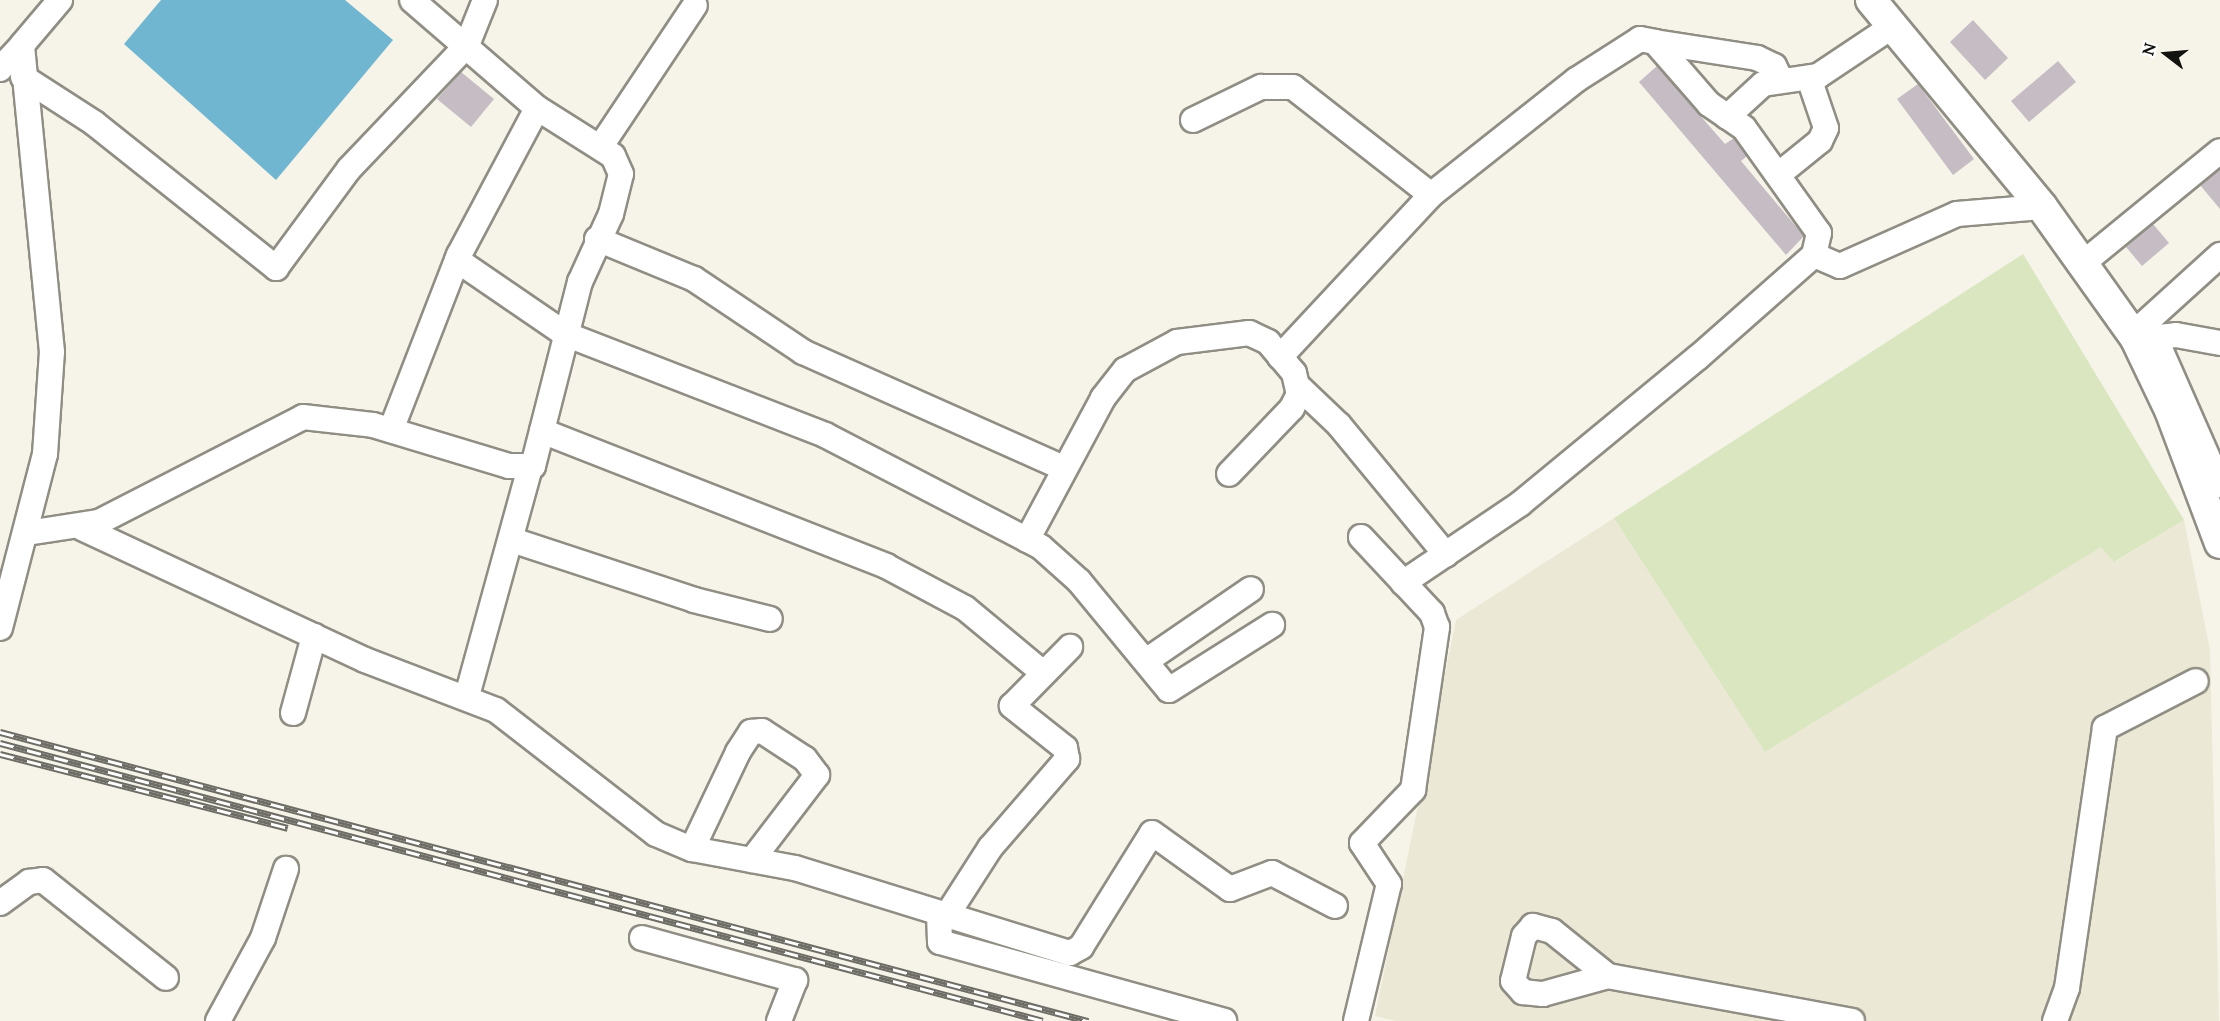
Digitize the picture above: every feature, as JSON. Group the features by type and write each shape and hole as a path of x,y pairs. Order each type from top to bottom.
{"main road":[{"path":"1871,0 2042,207 2082,264 2141,336 2210,486 2220,543"}],"street":[{"path":"0,69 60,0"},
{"path":"412,0 467,45 537,108 601,147 619,165 621,185 597,239 565,334 542,431 467,696"},
{"path":"23,77 94,123 276,268 349,169 467,45 485,0"},
{"path":"601,147 695,5"},
{"path":"1727,117 1756,89 1780,80 1809,78 1827,72 1893,26"},
{"path":"1280,357 1431,195 1576,80 1634,42 1656,42 1757,58 1774,66 1780,80"},
{"path":"1403,583 1520,504 1814,255 1819,233 1744,128 1727,117 1656,42"},
{"path":"0,628 9,558 27,533 45,454 52,352 23,77 22,45"},
{"path":"1778,175 1820,141 1826,128 1809,78"},
{"path":"1193,120 1261,87 1293,87 1431,195"},
{"path":"391,430 457,260 537,108"},
{"path":"2082,264 2220,152"},
{"path":"1814,255 1840,266 1957,214 2042,207"},
{"path":"597,239 694,279 803,352 1064,468"},
{"path":"2141,336 2220,255"},
{"path":"457,260 565,334 825,435 1028,540 1079,581 1167,688 1176,689 1272,625"},
{"path":"1028,540 1064,468 1113,383 1137,361 1177,342 1242,333 1262,337 1280,357 1299,387 1339,425 1446,555"},
{"path":"2141,336 2220,343"},
{"path":"1229,474 1292,408 1299,387"},
{"path":"27,533 82,528 295,420 321,416 391,430 530,467"},
{"path":"542,431 886,566 966,608 1042,672"},
{"path":"82,528 314,636 467,696 523,727 656,834 692,849 752,860 1074,953 1155,832 1230,889 1272,873 1335,906"},
{"path":"1356,1021 1389,884 1362,843 1413,790 1437,635 1432,613 1361,537"},
{"path":"512,540 770,620"},
{"path":"1146,661 1251,589"},
{"path":"293,713 314,636"},
{"path":"1070,647 1042,672 1012,708 1065,748 1067,759 990,848 943,914 940,942 1224,1021"},
{"path":"2058,1020 2105,728 2196,681"},
{"path":"692,849 738,752 752,732 762,731 805,759 818,775 752,860"},
{"path":"218,1021 268,929 286,869"},
{"path":"0,903 29,882 43,880 166,978"},
{"path":"642,938 795,980 779,1021"},
{"path":"1608,976 1852,1021"}],"shaded area":[{"path":"1614,518 1765,752 2101,546 2115,562 2184,520 2210,650 2219,1021 1396,1021 1375,1016 1456,620"}],"green space":[{"path":"2023,254 2184,520 2114,562 2101,547 1765,752 1614,518"}],"water":[{"path":"161,0 345,0 393,40 276,180 124,44"}],"building":[{"path":"1973,20 2008,58 1985,80 1950,42"},
{"path":"2058,61 2076,82 2029,122 2011,101"},
{"path":"1657,66 1725,144 1734,138 1747,156 1741,161 1804,236 1786,255 1639,82"},
{"path":"461,72 494,99 471,127 437,99"},
{"path":"1918,84 1974,159 1953,175 1897,99"},
{"path":"2220,169 2220,209 2200,185"},
{"path":"2153,224 2169,243 2142,266 2126,247"}],"railway":[{"path":"0,732 1088,1021"},
{"path":"0,743 1043,1021"},
{"path":"0,754 288,828"}]}
